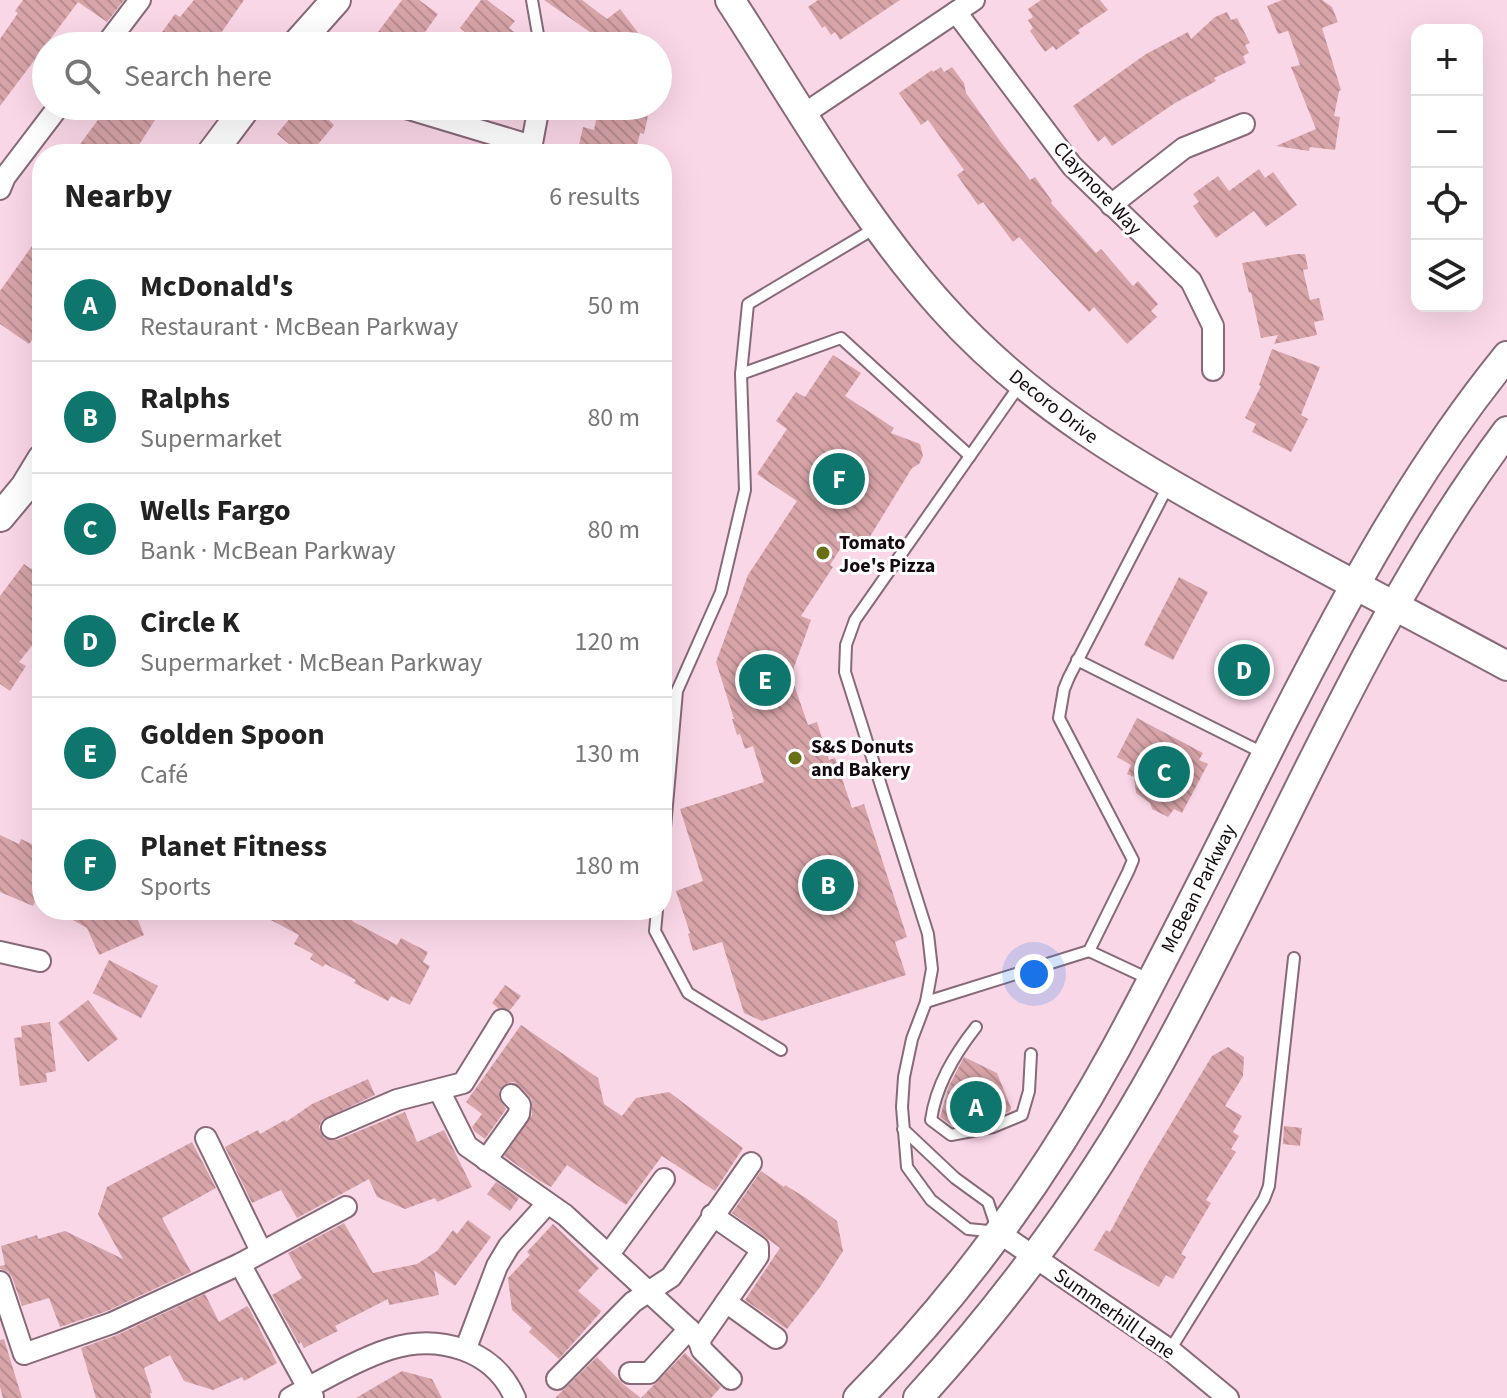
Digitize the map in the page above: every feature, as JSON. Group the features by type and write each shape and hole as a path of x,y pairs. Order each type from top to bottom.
{"main road":[{"name":"Decoro Drive","path":"730,0 877,227 944,310 1021,383 1093,437 1169,484 1507,666"},
{"path":"304,32 323,4"},
{"path":"218,144 236,120"},
{"name":"McBean Parkway","path":"858,1398 946,1299 998,1232 1082,1107 1354,585 1415,481 1507,356"},
{"path":"918,1398 975,1333 1034,1258 1101,1161 1161,1060 1418,561 1507,431"},
{"path":"0,517 32,475"}],"street":[{"path":"116,32 140,0"},
{"path":"804,114 965,6"},
{"name":"Claymore Way","path":"965,6 1072,166 1191,281 1213,326 1213,370"},
{"path":"0,189 5,177 48,120"},
{"path":"441,120 513,144"},
{"path":"532,144 536,120"},
{"path":"1111,205 1184,148 1244,124"},
{"path":"0,952 40,961"},
{"path":"332,1128 397,1100 463,1083 502,1020"},
{"path":"439,1090 467,1146 565,1215 651,1292 694,1335 702,1350 731,1379"},
{"path":"486,1160 519,1114 520,1105 511,1095"},
{"path":"206,1138 261,1251"},
{"path":"557,1379 633,1302 671,1277 751,1163"},
{"path":"609,1254 664,1179"},
{"path":"466,1348 497,1266 509,1246 547,1204"},
{"path":"0,1282 24,1354 112,1323 240,1264 346,1207"},
{"path":"630,1373 649,1373 694,1335 726,1302 758,1256 758,1247 712,1215"},
{"name":"Summerhill Lane","path":"998,1232 1170,1350 1228,1398"},
{"path":"240,1264 304,1395 388,1349 413,1344 443,1344 466,1348 492,1365 511,1388 515,1398"},
{"path":"726,1302 776,1338"}],"lane":[{"path":"532,0 538,32"},
{"path":"672,748 677,691 721,592 745,490 741,374 748,304 877,227"},
{"path":"741,374 841,338 970,456"},
{"path":"903,1129 955,1178 988,1202 998,1232 968,1229 931,1200 907,1167 903,1129 904,1077 912,1039 926,1002 932,969 928,934 845,672 846,645 855,620 1021,383"},
{"path":"1089,951 1133,860 1059,718 1064,689 1077,660 1169,484"},
{"path":"1077,660 1266,755"},
{"path":"656,920 655,931 688,993 781,1050"},
{"path":"926,1002 1089,951 1151,979"},
{"path":"1170,1350 1264,1199 1269,1186 1294,958"},
{"path":"976,1027 958,1050 934,1098 931,1120 951,1135 993,1127 1022,1115 1029,1091 1031,1054"}],"building":[{"path":"23,0 124,0 107,22 78,2 56,32 32,32 32,63 0,106 0,39 18,13 15,11"},
{"path":"194,0 244,0 222,32 162,32 175,14 180,17"},
{"path":"402,0 419,0 438,14 425,32 378,32"},
{"path":"481,0 487,0 515,21 509,28 514,32 465,32 460,28"},
{"path":"544,0 582,0 607,19 620,9 637,32 590,32"},
{"path":"818,0 900,0 840,40 835,32 831,35 825,26 822,28 808,7"},
{"path":"1041,0 1100,0 1108,10 1078,30 1080,33 1056,50 1053,46 1045,52 1030,31 1033,28 1028,20 1033,17 1028,9"},
{"path":"1282,0 1322,0 1332,7 1338,22 1322,28 1341,90 1334,116 1340,117 1335,150 1310,147 1309,151 1276,146 1316,129 1291,67 1300,65 1288,31 1278,34 1267,6"},
{"path":"1227,12 1231,20 1237,18 1250,43 1245,45 1249,53 1243,56 1246,63 1214,78 1216,81 1175,103 1112,146 1105,136 1098,142 1073,106 1146,54 1188,32 1191,39 1215,17"},
{"path":"941,67 944,72 952,67 964,83 966,93 1030,180 1035,177 1051,203 1096,253 1101,249 1133,286 1138,281 1158,304 1151,311 1157,317 1127,344 1094,307 1089,312 1019,237 1013,242 983,202 978,205 957,175 964,170 928,120 921,125 899,93"},
{"path":"98,120 155,120 139,144 80,144"},
{"path":"288,120 329,120 334,125 318,144 289,144 277,134"},
{"path":"596,120 647,120 644,134 640,133 637,144 579,144 583,127 594,130"},
{"path":"1259,169 1265,178 1273,172 1297,205 1266,227 1254,211 1216,238 1193,206 1199,202 1193,194 1218,176 1229,191"},
{"path":"32,246 32,340 29,344 0,324 0,291"},
{"path":"1305,254 1308,269 1303,270 1310,300 1319,298 1324,320 1314,322 1317,335 1274,344 1278,335 1261,338 1242,263"},
{"path":"1272,349 1320,367 1301,415 1308,419 1291,452 1252,432 1256,424 1245,418 1261,386"},
{"path":"833,355 861,373 845,396 894,428 891,433 920,444 923,456 919,464 912,468 863,548 847,538 830,565 833,567 801,616 811,620 793,670 793,682 808,725 817,722 829,760 835,758 852,808 864,804 907,937 895,942 906,975 762,1021 744,1013 722,942 693,951 676,891 703,881 680,809 764,782 753,746 745,749 740,734 737,735 716,662 748,575 797,501 757,474 787,429 776,421 796,392 805,397"},
{"path":"24,564 31,569 32,646 19,662 26,666 10,691 0,684 0,596"},
{"path":"1179,577 1208,592 1173,660 1144,645"},
{"path":"1239,644 1266,658 1247,694 1220,680"},
{"path":"1137,718 1203,753 1199,760 1208,764 1182,813 1174,809 1168,817 1152,809 1150,803 1136,793 1134,777 1127,774 1131,765 1117,757"},
{"path":"0,835 19,844 21,839 32,844 32,906 0,892"},
{"path":"73,920 138,920 144,935 99,955 87,928"},
{"path":"271,920 353,920 397,945 401,938 428,952 423,962 430,966 410,1005 391,996 388,1001 354,983 356,980 310,959 313,954 294,944 299,935"},
{"path":"109,960 158,986 141,1018 93,993"},
{"path":"505,985 521,996 510,1010 498,1008 492,1003"},
{"path":"88,1000 118,1039 88,1062 58,1023"},
{"path":"50,1022 56,1071 46,1073 47,1082 20,1086 14,1038 22,1037 21,1026"},
{"path":"521,1025 598,1078 604,1104 622,1116 636,1098 669,1092 743,1148 715,1191 662,1156 626,1205 567,1165 551,1187 504,1156 532,1115 532,1100 514,1082 499,1090 499,1098 506,1109 485,1139 474,1131 472,1127 482,1114 466,1102"},
{"path":"1228,1047 1244,1057 1243,1076 1225,1106 1242,1116 1233,1132 1239,1136 1231,1149 1236,1152 1206,1200 1211,1203 1181,1254 1186,1257 1173,1279 1166,1275 1159,1287 1094,1250 1106,1230 1110,1232 1212,1056"},
{"path":"964,1057 997,1073 1010,1111 991,1119 953,1126 940,1117 949,1086"},
{"path":"368,1079 375,1095 322,1120 319,1127 324,1138 337,1140 405,1112 417,1142 444,1130 472,1187 437,1202 435,1198 405,1209 377,1197 369,1179 297,1218 281,1190 252,1203 225,1147 258,1130 260,1134 286,1122 312,1104"},
{"path":"1284,1126 1302,1128 1300,1146 1283,1144"},
{"path":"192,1142 216,1188 162,1218 191,1272 107,1311 60,1327 49,1298 22,1306 12,1277 0,1269 5,1265 1,1246 37,1235 38,1239 65,1231 123,1259 98,1214 107,1187"},
{"path":"761,1171 837,1221 843,1251 787,1329 745,1300 780,1248 732,1213"},
{"path":"496,1182 519,1198 510,1211 487,1194"},
{"path":"468,1220 491,1237 455,1286 434,1270 439,1295 389,1305 388,1299 335,1326 338,1331 304,1348 272,1295 302,1278 288,1253 344,1223 373,1273 417,1264 437,1251 453,1230 457,1234"},
{"path":"553,1224 599,1268 578,1291 601,1311 559,1359 529,1332 532,1328 512,1310 508,1278"},
{"path":"205,1294 219,1322 247,1306 277,1363 244,1381 242,1377 213,1390 184,1381 170,1355 144,1368 151,1398 96,1398 81,1348 117,1335"},
{"path":"4,1339 22,1398 3,1398 0,1387 0,1340"},
{"path":"685,1353 721,1387 711,1398 641,1398"},
{"path":"597,1357 623,1384 641,1398 555,1398"},
{"path":"402,1371 432,1379 442,1398 356,1398"}],"place":[{"name":"Planet Fitness","path":"839,479"},
{"name":"Tomato Joe's Pizza","path":"823,553"},
{"name":"Circle K","path":"1244,670"},
{"name":"Golden Spoon","path":"765,680"},
{"name":"S&S Donuts and Bakery","path":"795,758"},
{"name":"Wells Fargo","path":"1164,772"},
{"name":"Ralphs","path":"828,885"},
{"name":"McDonald's","path":"976,1107"}]}
